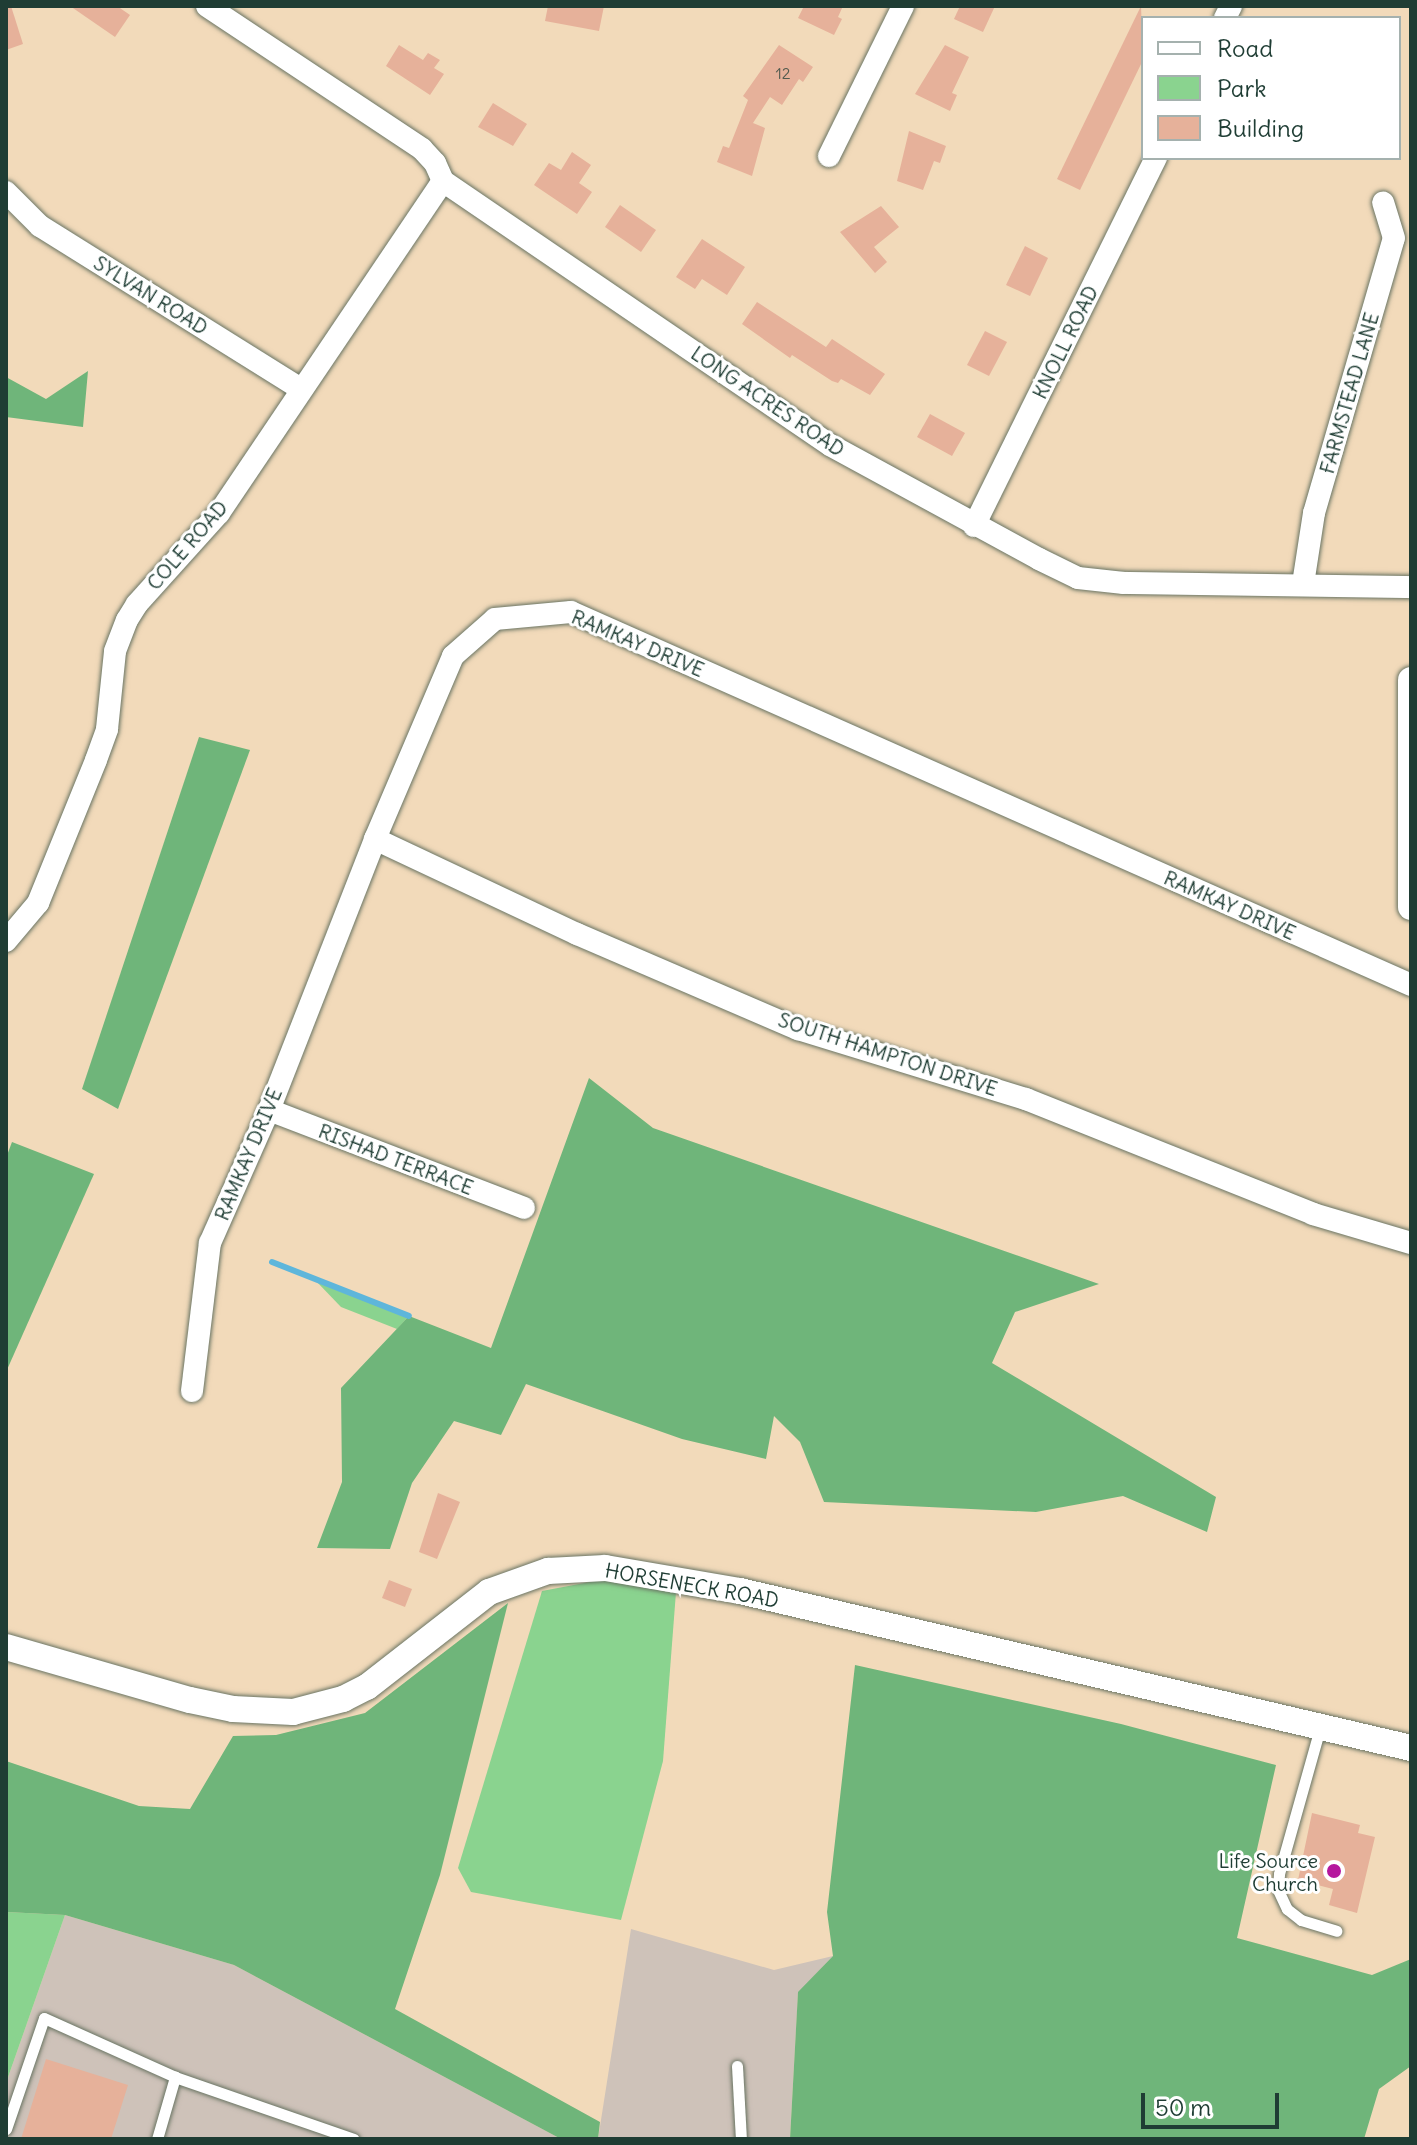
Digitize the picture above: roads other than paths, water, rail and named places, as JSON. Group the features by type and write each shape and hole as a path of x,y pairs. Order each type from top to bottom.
{"street":[{"name":"LONG ACRES ROAD","path":"207,6 422,149 435,163 443,181 830,445 974,526 1078,578 1124,583 1411,587"},
{"path":"829,156 903,6"},
{"name":"KNOLL ROAD","path":"974,526 1155,160"},
{"name":"COLE ROAD","path":"6,941 38,903 96,760 107,729 115,651 127,620 137,604 219,513 443,181"},
{"name":"SYLVAN ROAD","path":"6,192 40,226 301,389"},
{"name":"FARMSTEAD LANE","path":"1303,584 1314,513 1394,238 1383,203"},
{"name":"RAMKAY DRIVE","path":"192,1391 210,1243 269,1110 375,839 453,656 495,619 571,612 1411,985"},
{"path":"1411,680 1411,907"},
{"name":"SOUTH HAMPTON DRIVE","path":"375,839 577,934 798,1029 1026,1099 1313,1214 1411,1243"},
{"name":"RISHAD TERRACE","path":"269,1110 524,1208"},
{"name":"HORSENECK ROAD","path":"6,1647 190,1700 233,1709 293,1712 343,1699 367,1687 489,1592 548,1571 605,1568 740,1591 1411,1748"}],"lane":[{"path":"1320,1727 1279,1874 1278,1890 1287,1909 1301,1920 1336,1931"},
{"path":"6,2129 44,2018 175,2077 354,2139"},
{"path":"737,2066 741,2139"},
{"path":"157,2139 175,2077"}],"waterway":[{"path":"272,1262 409,1316"}],"place":[{"name":"Life Source Church","path":"1334,1871"}]}
